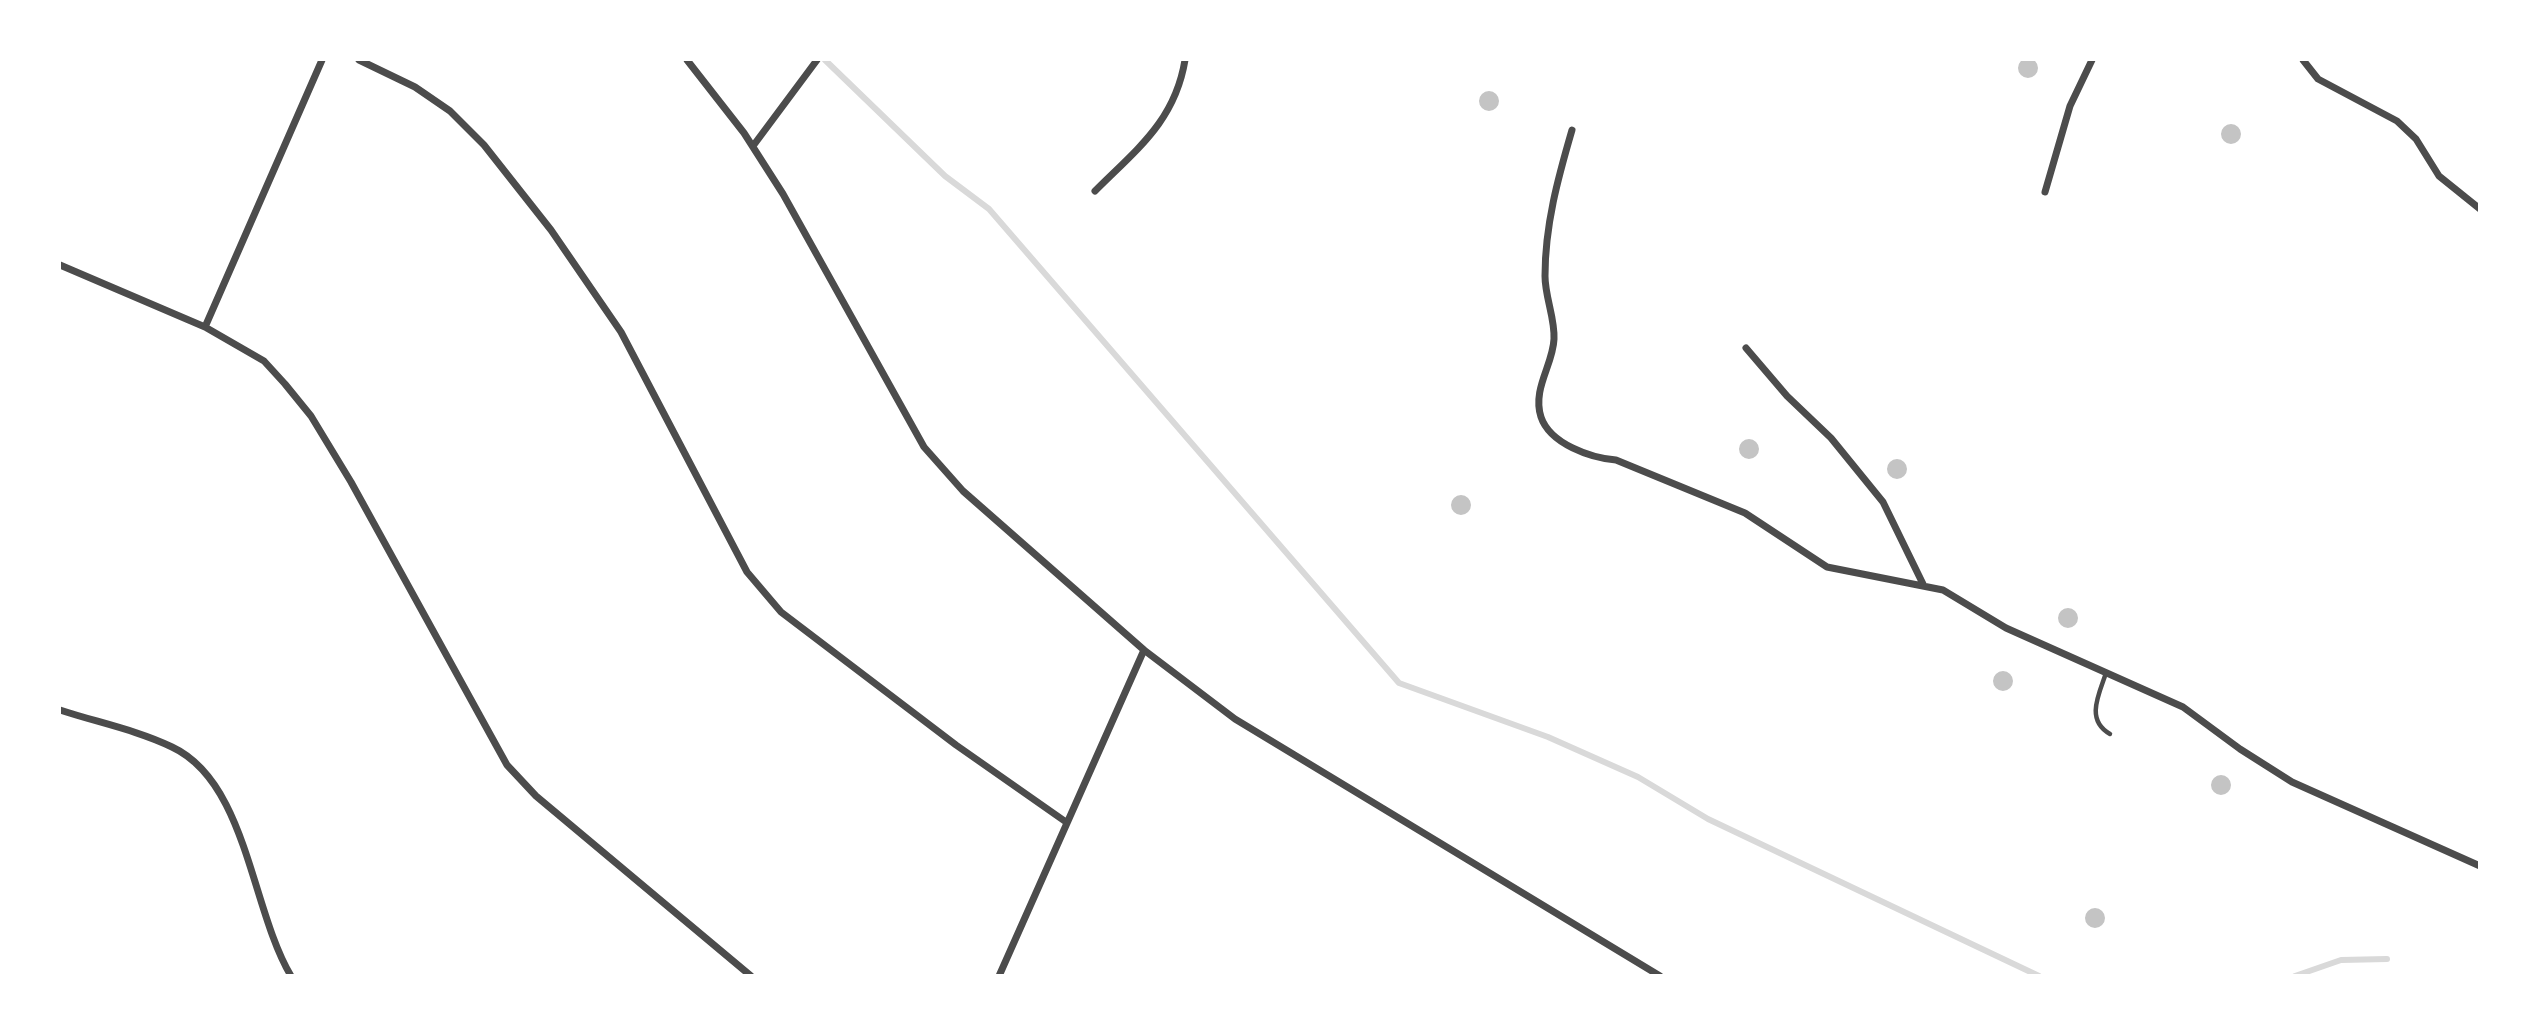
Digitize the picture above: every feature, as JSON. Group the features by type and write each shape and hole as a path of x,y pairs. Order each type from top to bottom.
{"street":[{"path":"205,327 322,60"},
{"path":"359,60 415,87 450,111 484,145 551,230 621,332 747,572 781,612 956,746 1066,822"},
{"path":"687,60 753,146 924,447 963,491 1144,650 1235,719 1660,975"},
{"path":"753,146 817,60"},
{"path":"1095,191 1163,121 1179,92 1185,60"},
{"path":"2045,192 2070,106 2092,60"},
{"path":"2303,60 2318,79 2397,121 2416,139 2439,176 2480,209"},
{"path":"1572,130 1553,196 1546,251 1547,299 1554,331 1539,400 1545,424 1570,446 1596,458 1616,460 1745,513 1827,567 1943,590 2006,628 2183,707 2240,749 2292,782 2480,866"},
{"path":"60,265 205,327 264,361 311,415 507,765 536,796 751,975"},
{"path":"1746,348 1787,396 1831,438 1883,502 1923,584"},
{"path":"999,975 1144,650"},
{"path":"60,710 173,747 195,763 217,786 234,819 275,949 290,975"}],"lane":[{"path":"2106,673 2094,710 2099,725 2110,734"}],"building":[{"path":"2028,58 2035,61 2038,68 2035,75 2028,78 2021,75 2018,68 2021,61"},
{"path":"1485,91 1493,91 1499,101 1493,111 1485,111 1479,105 1479,97"},
{"path":"2227,124 2235,124 2241,134 2235,144 2227,144 2221,138 2221,130"},
{"path":"1745,439 1753,439 1759,449 1753,459 1745,459 1739,453 1739,445"},
{"path":"1893,459 1901,459 1907,469 1901,479 1893,479 1887,473 1887,465"},
{"path":"1457,495 1465,495 1471,505 1465,515 1457,515 1451,509 1451,501"},
{"path":"2064,608 2072,608 2078,618 2072,628 2064,628 2058,622 2058,614"},
{"path":"1999,671 2007,671 2013,681 2007,691 1999,691 1993,685 1993,677"},
{"path":"2217,775 2225,775 2231,785 2225,795 2217,795 2211,789 2211,781"},
{"path":"2091,908 2099,908 2105,918 2099,928 2091,928 2085,922 2085,914"}],"waterway":[{"path":"825,60 945,176 989,209 1399,683 1548,737 1638,777 1708,819 2039,976"},
{"path":"2295,976 2341,960 2387,959"}]}
